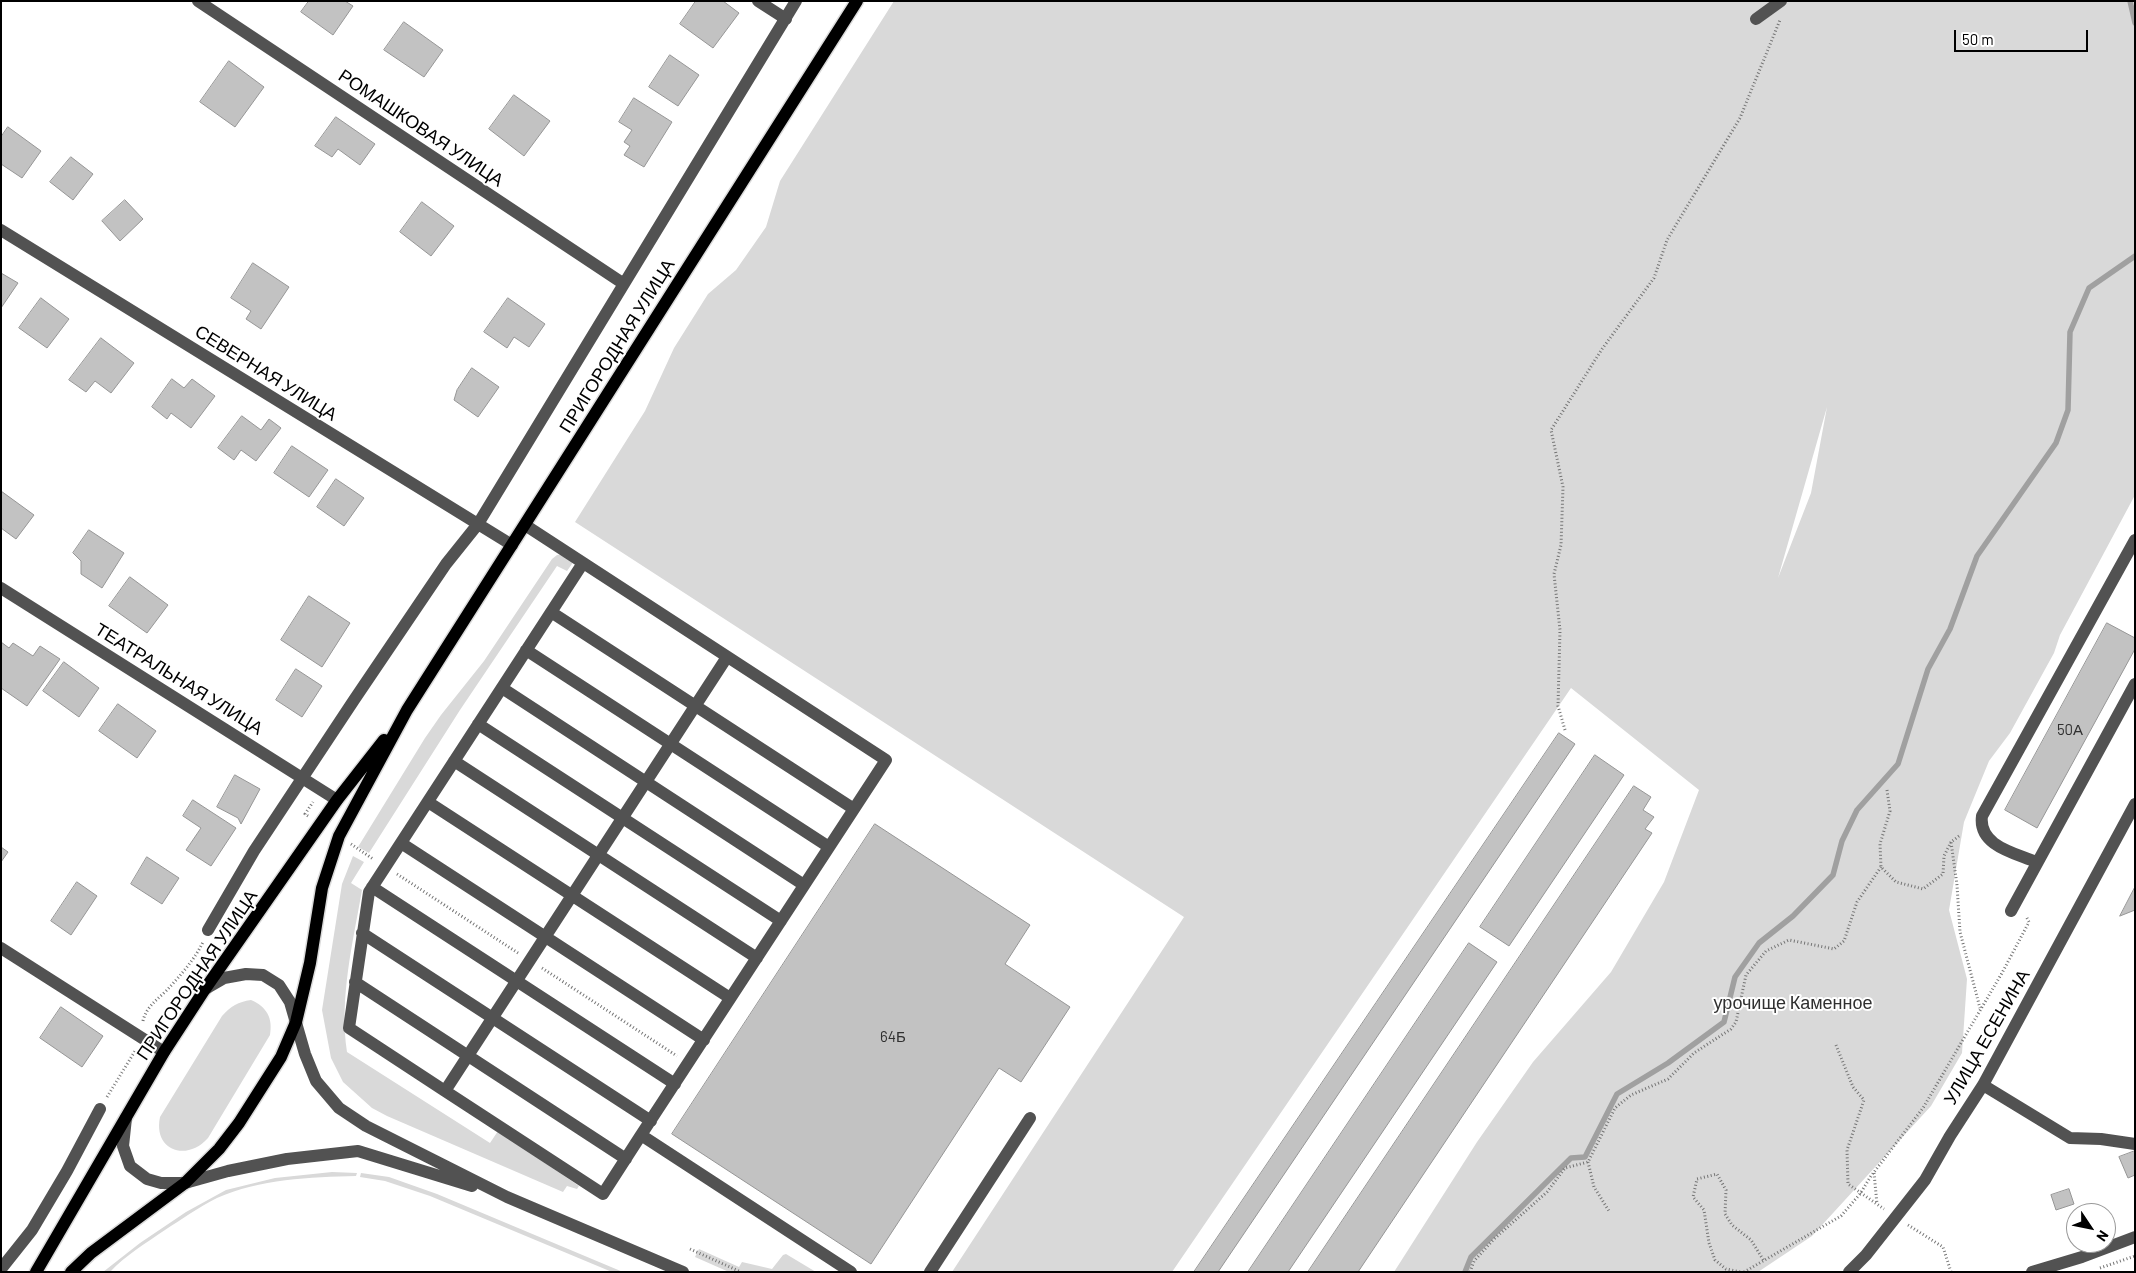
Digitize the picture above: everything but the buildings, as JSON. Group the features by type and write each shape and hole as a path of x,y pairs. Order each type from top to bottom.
{"main road":[{"name":"ПРИГОРОДНАЯ УЛИЦА","path":"71,1272 92,1253 185,1183 219,1150 239,1123 281,1057 296,1022 310,963 322,888 339,836 407,710 857,1"},
{"name":"ПРИГОРОДНАЯ УЛИЦА","path":"36,1272 164,1052 337,800 407,710"}],"street":[{"name":"РОМАШКОВАЯ УЛИЦА","path":"198,1 624,284"},
{"path":"758,1 786,19"},
{"name":"ПРИГОРОДНАЯ УЛИЦА","path":"208,930 254,851 446,564 478,524 796,1"},
{"path":"1756,19 1781,1"},
{"name":"СЕВЕРНАЯ УЛИЦА","path":"1,230 512,545"},
{"path":"525,525 886,760 604,1194 349,1028 369,892 583,563"},
{"path":"2036,862 1991,842 1984,833 1982,816 2135,540"},
{"name":"ТЕАТРАЛЬНАЯ УЛИЦА","path":"1,588 337,800"},
{"path":"551,612 854,809"},
{"path":"526,650 829,847"},
{"path":"445,1091 728,657"},
{"path":"2012,909 2135,684"},
{"path":"502,688 804,885"},
{"path":"478,724 781,921"},
{"path":"454,761 757,958"},
{"path":"428,802 730,998"},
{"name":"УЛИЦА ЕСЕНИНА","path":"1849,1272 1866,1255 1925,1180 1950,1136 1983,1085 2135,804"},
{"path":"401,843 704,1040"},
{"path":"372,887 675,1084"},
{"path":"362,933 651,1121"},
{"path":"1,948 164,1052"},
{"path":"206,989 224,978 246,974 263,975 279,985 290,1002 305,1054 316,1081 340,1108 366,1126 506,1197 683,1272"},
{"path":"355,982 626,1159"},
{"path":"1983,1085 2070,1138 2101,1138 2135,1144"},
{"path":"1,1269 32,1230 67,1171 100,1109"},
{"path":"126,1118 123,1146 130,1166 147,1179 161,1183 185,1183 228,1170 287,1159 358,1151 506,1197"},
{"path":"930,1272 1030,1118"},
{"path":"641,1135 851,1272"},
{"path":"2032,1272 2135,1238"}],"path":[{"path":"1565,730 1558,706 1560,630 1554,574 1561,544 1563,487 1551,430 1602,350 1654,278 1667,240 1740,118 1781,19"},
{"path":"320,824 305,814 321,789"},
{"path":"1609,1211 1594,1187 1588,1162 1615,1108 1632,1095 1668,1079 1694,1052 1732,1029 1736,1022 1746,974 1766,951 1789,940 1834,949 1844,941 1857,902 1881,867 1880,844 1890,811 1887,790"},
{"path":"339,836 688,1064"},
{"path":"1881,867 1896,882 1924,888 1943,874 1944,856 1951,842 1959,836"},
{"path":"1951,842 1957,885 1960,932 1980,1009"},
{"path":"1744,1272 1841,1216 1860,1194 1874,1172 1923,1108 2002,973 2029,922 2027,917 2012,909"},
{"path":"100,1109 136,1050 141,1037 145,1011 168,989 198,952 208,930"},
{"path":"1836,1045 1853,1087 1864,1100 1848,1150 1848,1184 1860,1194 1943,1247 1951,1272"},
{"path":"1470,1272 1474,1261 1494,1239 1547,1192 1565,1168 1588,1162"},
{"path":"1874,1172 1874,1190 1877,1204"},
{"path":"1740,1272 1726,1269 1715,1260 1709,1244 1704,1210 1693,1197 1698,1179 1717,1174 1726,1190 1725,1214 1732,1225 1751,1240 1764,1261"},
{"path":"690,1249 741,1272"},
{"path":"2099,1269 2135,1256"}],"green space":[{"name":"урочище Каменное","path":"894,1 2135,1 2135,495 2060,635 2054,653 2010,733 1989,761 1964,822 1949,910 1967,979 1962,1053 1931,1106 1812,1236 1758,1272 1394,1272 1477,1142 1533,1062 1611,972 1664,882 1699,790 1571,688 1172,1272 952,1272 1184,917 575,522 645,411 674,348 708,294 736,270 766,227 780,181","holes":["1827,407 1811,493 1778,578"]},
{"path":"564,554 574,561 567,571 557,566 460,710 369,853 358,847 441,715 484,661 552,559 557,555"},
{"path":"353,856 364,862 351,883 362,890 346,991 345,1032 347,1052 490,1143 498,1131 579,1186 577,1189 567,1186 563,1192 387,1116 372,1108 343,1082 331,1058 322,1010 342,884"},
{"path":"251,1000 261,1006 268,1014 271,1023 270,1035 208,1138 191,1150 182,1151 174,1149 167,1145 162,1138 159,1129 160,1117 222,1016 235,1005"},
{"path":"332,1172 357,1173 356,1176 321,1177 268,1183 217,1198 197,1209 136,1250 110,1272 103,1272 140,1243 186,1212 226,1190 275,1178"},
{"path":"361,1173 389,1177 437,1194 623,1272 612,1272 430,1196 385,1181 360,1177"},
{"path":"699,1249 739,1267 742,1262 772,1269 783,1255 786,1254 816,1272 729,1272 695,1257"}],"waterway":[{"path":"2130,1 2135,23"},
{"path":"1465,1272 1471,1257 1571,1158 1585,1157 1617,1094 1668,1063 1724,1022 1735,977 1759,943 1793,916 1833,875 1842,841 1857,810 1898,764 1928,669 1950,629 1977,556 2056,443 2068,410 2070,332 2089,288 2135,256"}]}
